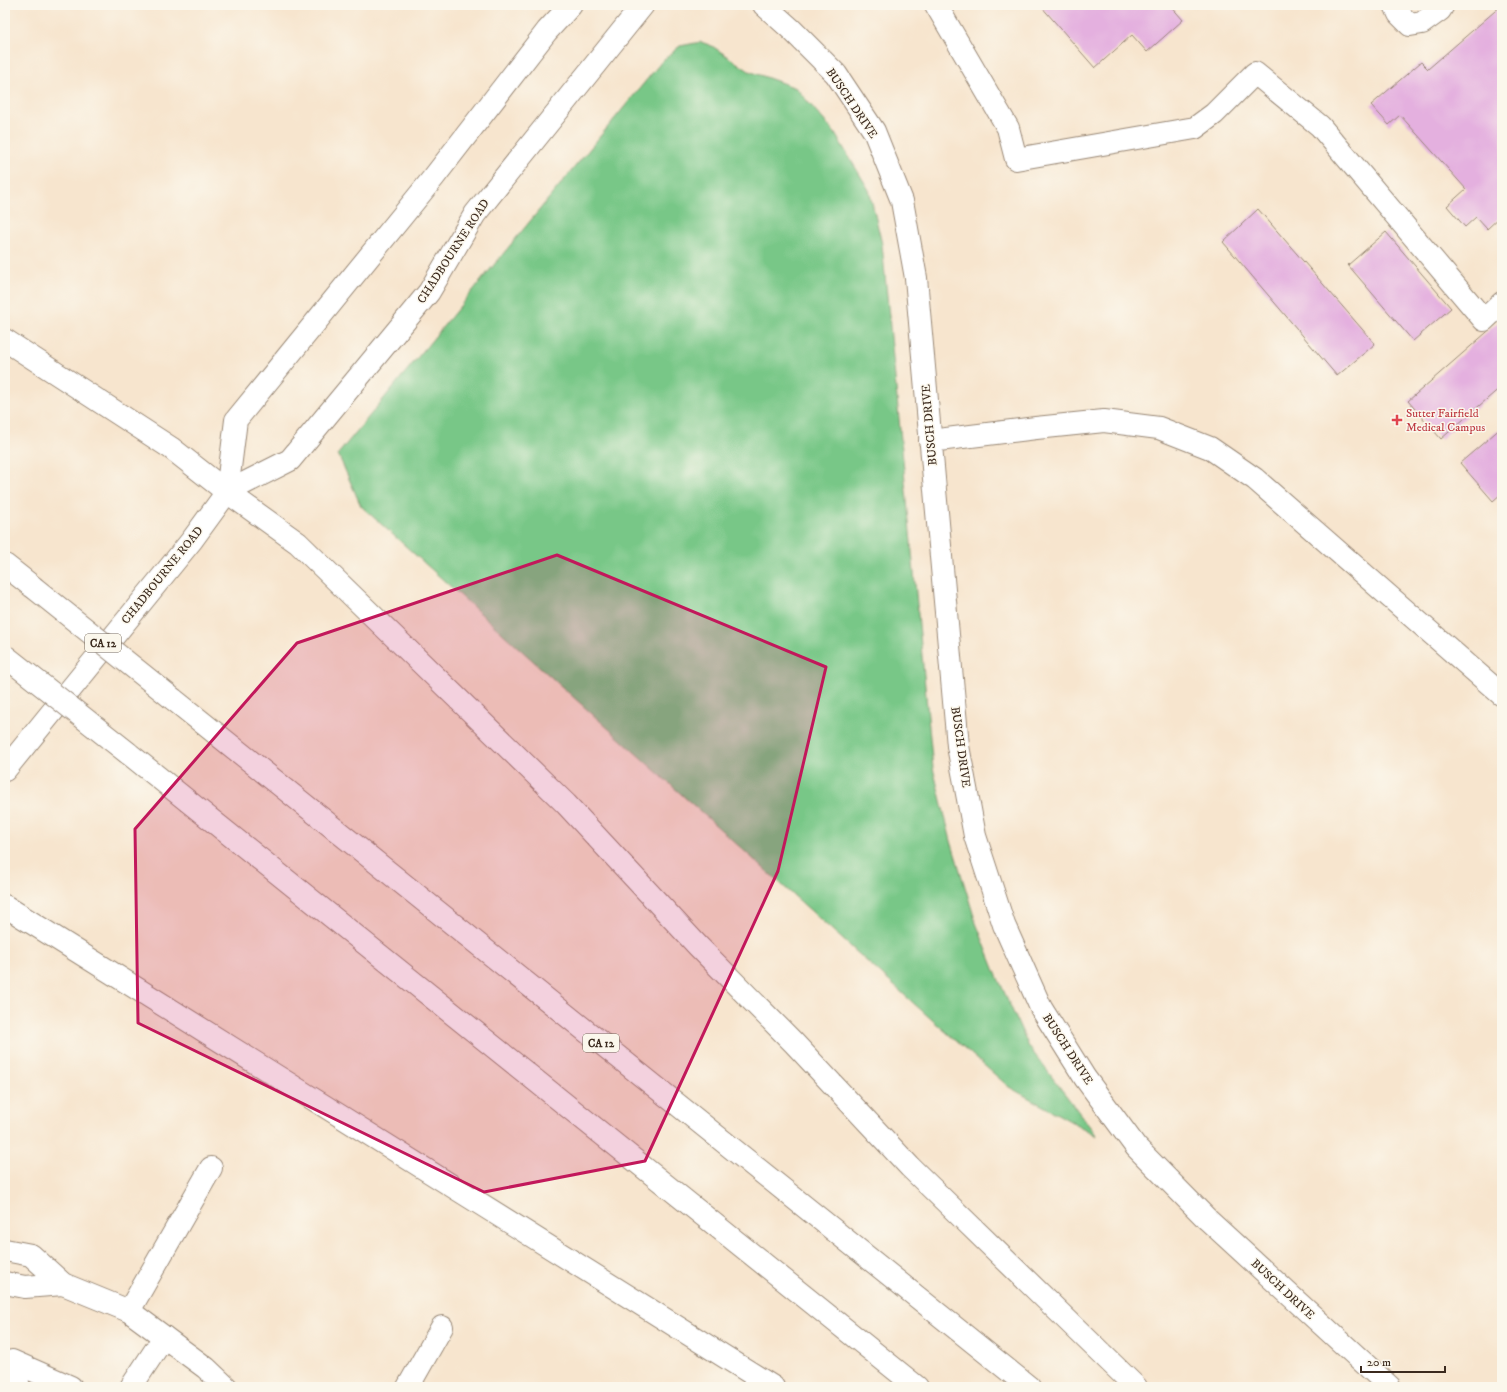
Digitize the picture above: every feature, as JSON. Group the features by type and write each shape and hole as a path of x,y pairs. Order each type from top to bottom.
{"main road":[{"path":"547,32 557,5"},
{"name":"CHADBOURNE ROAD","path":"227,492 236,420 434,177 547,32 571,5"},
{"name":"CHADBOURNE ROAD","path":"5,770 192,540 227,492 290,460 429,292 475,214 643,5"},
{"name":"BUSCH DRIVE","path":"764,5 792,30 836,74 874,131 902,201 916,278 958,746 975,836 1004,925 1041,1008 1085,1078 1136,1147 1208,1220 1390,1387"},
{"path":"936,5 1008,128 1016,159 1195,128 1214,114 1255,73 1320,126 1484,320 1502,303"},
{"path":"1395,5 1400,14 1410,24 1422,23 1440,10 1442,5"},
{"path":"5,340 171,448 227,492 298,543 566,804 698,946 794,1043 910,1166 1136,1387"},
{"path":"930,441 1104,421 1159,428 1210,448 1255,479 1502,696"},
{"name":"CA 12","path":"5,565 1029,1387"},
{"path":"5,656 917,1387"},
{"path":"5,906 773,1387"},
{"path":"129,1311 211,1168"},
{"path":"5,1250 31,1255 63,1284 129,1311 206,1368 226,1387"},
{"path":"5,1283 25,1287 63,1284"},
{"path":"408,1387 442,1327"},
{"path":"130,1387 164,1337"},
{"path":"19,1387 12,1361 71,1387"}],"highlighted area":[{"path":"557,555 826,667 778,871 645,1161 484,1192 138,1023 135,829 297,643"}],"green space":[{"path":"701,42 712,46 749,71 796,88 834,132 869,190 882,244 933,768 951,841 976,923 997,976 1029,1047 1097,1136 1009,1087 930,1018 361,506 338,454 663,60 680,46"}],"building":[{"path":"1040,5 1170,5 1183,20 1147,52 1132,35 1095,68"},
{"path":"1502,5 1502,215 1487,229 1476,217 1465,227 1447,206 1466,189 1400,115 1389,125 1371,105 1421,62 1428,69"},
{"path":"1258,209 1375,344 1337,376 1223,242"},
{"path":"1386,232 1451,308 1413,341 1348,265"},
{"path":"1502,319 1502,386 1441,439 1408,401"},
{"path":"1502,427 1502,493 1493,501 1460,463"}],"place":[{"name":"Sutter Fairfield Medical Campus","path":"1397,420"}]}
